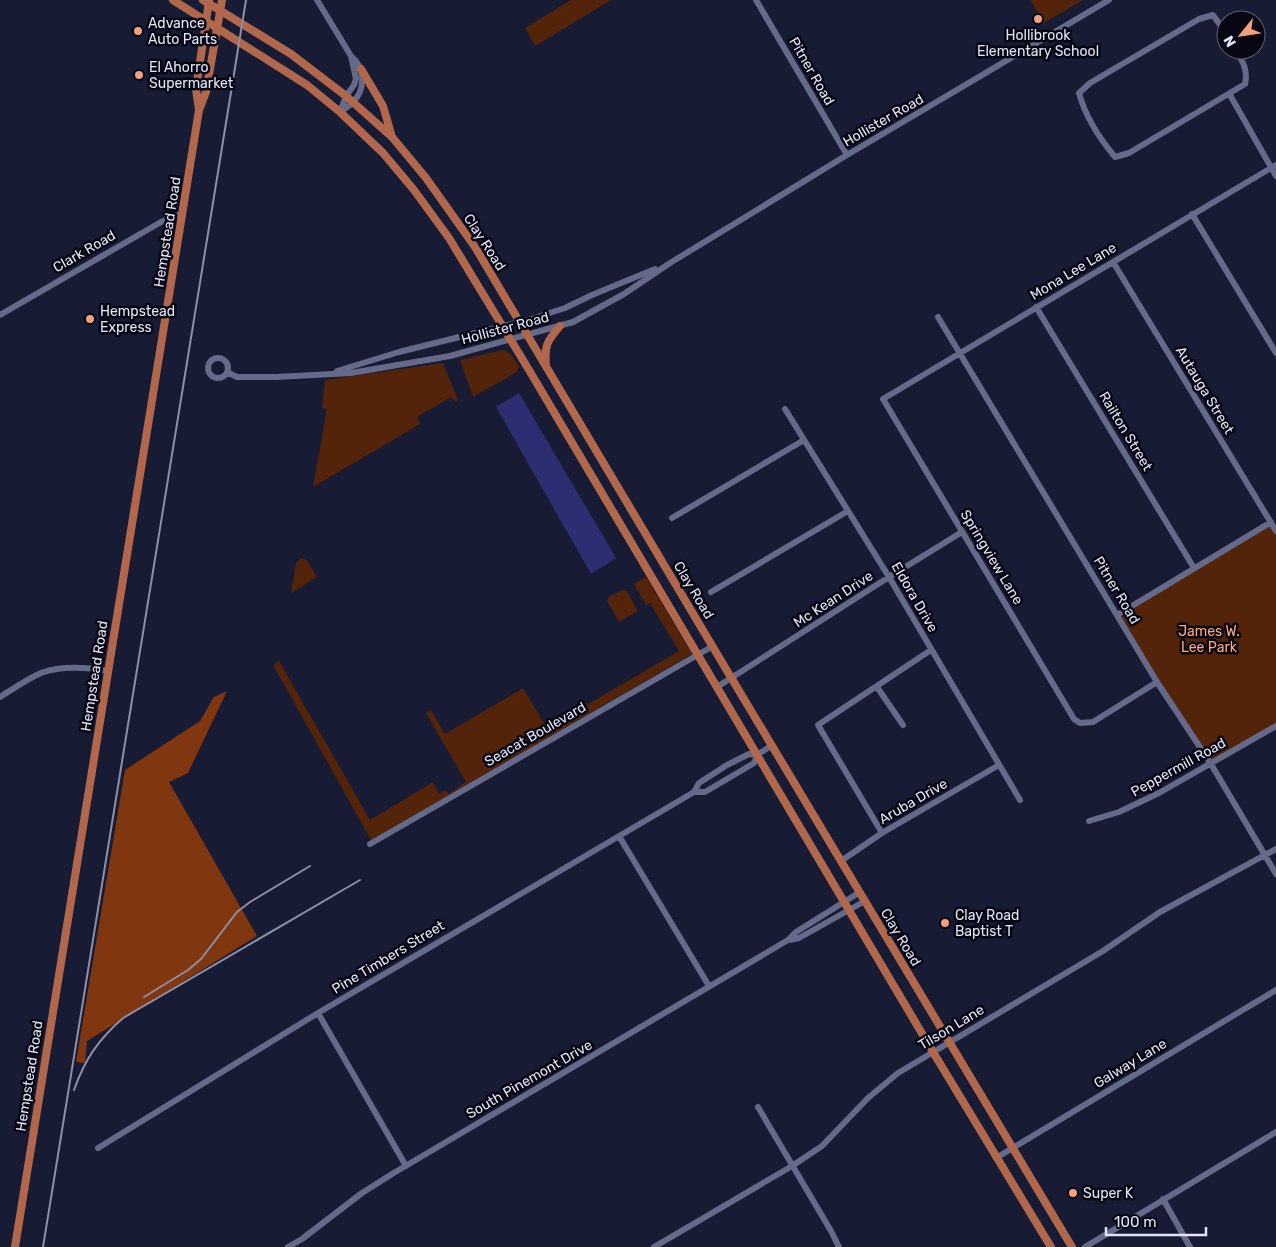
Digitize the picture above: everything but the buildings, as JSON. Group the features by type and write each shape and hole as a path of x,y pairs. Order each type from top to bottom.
{"main road":[{"name":"Clay Road","path":"173,0 307,85 340,112 383,153 414,190 449,238 699,655 996,1158 1051,1247"},
{"name":"Hempstead Road","path":"15,1247 199,110 206,92 222,0"},
{"name":"Clay Road","path":"207,1 291,54 346,96 392,137 426,178 475,247 771,746 951,1042 1072,1247"},
{"name":"Hempstead Road","path":"199,110 196,92 207,1"},
{"path":"361,70 383,106 392,137"},
{"path":"414,190 426,178"},
{"path":"546,368 544,351 546,344 560,326"},
{"path":"571,442 585,433"},
{"path":"645,566 659,557"}],"street":[{"path":"317,0 351,56 356,79 354,86 346,96 340,112"},
{"name":"Pitner Road","path":"756,0 847,155"},
{"name":"Hollister Road","path":"227,372 238,377 351,373 450,356 573,322 847,155 1109,0"},
{"path":"1216,19 1213,15 1199,19 1090,83 1079,93 1083,106 1108,149 1115,157 1129,153 1230,95 1245,84 1247,77 1246,67 1242,60"},
{"path":"340,112 353,102 361,89 361,70 356,60 351,56"},
{"path":"1230,95 1274,167 1276,176"},
{"name":"Mona Lee Lane","path":"883,400 1192,214 1274,167"},
{"name":"Clark Road","path":"0,314 161,222 183,213"},
{"path":"1192,214 1276,354"},
{"name":"Autauga Street","path":"1113,262 1276,531"},
{"name":"Hollister Road","path":"332,373 409,350 520,323 565,308 670,263"},
{"path":"592,295 598,308"},
{"name":"Railton Street","path":"1036,307 1194,568"},
{"name":"Pitner Road","path":"938,317 1157,682 1212,764 1276,874"},
{"path":"409,350 412,363"},
{"name":"Springview Lane","path":"883,400 1074,719 1083,724 1093,722 1157,682"},
{"name":"Eldora Drive","path":"785,409 889,577 1020,800"},
{"path":"672,518 804,440"},
{"path":"711,592 848,511"},
{"path":"1117,615 1271,522"},
{"name":"Mc Kean Drive","path":"717,687 962,532"},
{"name":"Seacat Boulevard","path":"370,844 713,646"},
{"path":"882,833 818,725 931,650"},
{"path":"0,697 42,673 65,668 108,671"},
{"path":"877,687 903,725"},
{"name":"Peppermill Road","path":"1089,822 1119,812 1160,793 1276,726"},
{"name":"Pine Timbers Street","path":"98,1148 318,1013 619,836 694,792 705,792 754,763 757,755 771,746"},
{"name":"Pine Timbers Street","path":"694,792 699,782 727,765 748,754 757,755"},
{"name":"Aruba Drive","path":"842,862 882,833 998,765"},
{"path":"619,836 709,986"},
{"name":"Tilson Lane","path":"654,1247 792,1166 822,1146 868,1098 898,1073 1103,951 1160,912 1276,850"},
{"name":"South Pinemont Drive","path":"288,1247 302,1239 362,1193 788,940 796,932 860,892"},
{"name":"South Pinemont Drive","path":"788,940 799,938 865,901"},
{"name":"Galway Lane","path":"996,1158 1276,990"},
{"path":"318,1013 406,1166"},
{"path":"758,1107 839,1247"},
{"path":"1085,1247 1276,1132"},
{"path":"1163,1199 1190,1247"}],"green space":[{"path":"571,0 611,0 535,46 525,28"},
{"path":"1030,0 1083,0 1044,23"},
{"path":"503,350 510,353 519,366 517,372 473,397 460,360"},
{"path":"443,363 458,400 456,402 451,397 417,417 420,424 313,487 327,409 322,408 325,380"},
{"name":"James W. Lee Park","path":"1271,522 1276,531 1276,726 1211,764 1117,615"},
{"path":"301,558 307,560 317,577 291,593 296,563"},
{"path":"646,577 692,654 371,840 273,665 279,661 370,820 433,782 439,794 446,790 448,794 466,782 426,713 431,710 445,734 523,688 547,728 679,651 650,603 646,605 634,584"},
{"path":"622,590 627,591 638,611 619,622 607,601 609,597"}],"shaded area":[{"path":"519,393 616,558 591,574 496,407"},
{"path":"227,691 188,773 169,782 257,936 87,1041 85,1063 76,1062 125,770 200,721 214,697"}],"railway":[{"path":"43,1247 246,0"},
{"path":"144,997 188,970 201,959 237,912 250,902 310,866"},
{"path":"74,1090 88,1059 99,1042 123,1018 360,880"}],"place":[{"name":"Hollibrook Elementary School","path":"1038,19"},
{"name":"Advance Auto Parts","path":"138,31"},
{"name":"El Ahorro Supermarket","path":"139,75"},
{"name":"Hempstead Express","path":"90,319"},
{"name":"Clay Road Baptist T","path":"945,923"},
{"name":"Super K","path":"1073,1193"}]}
